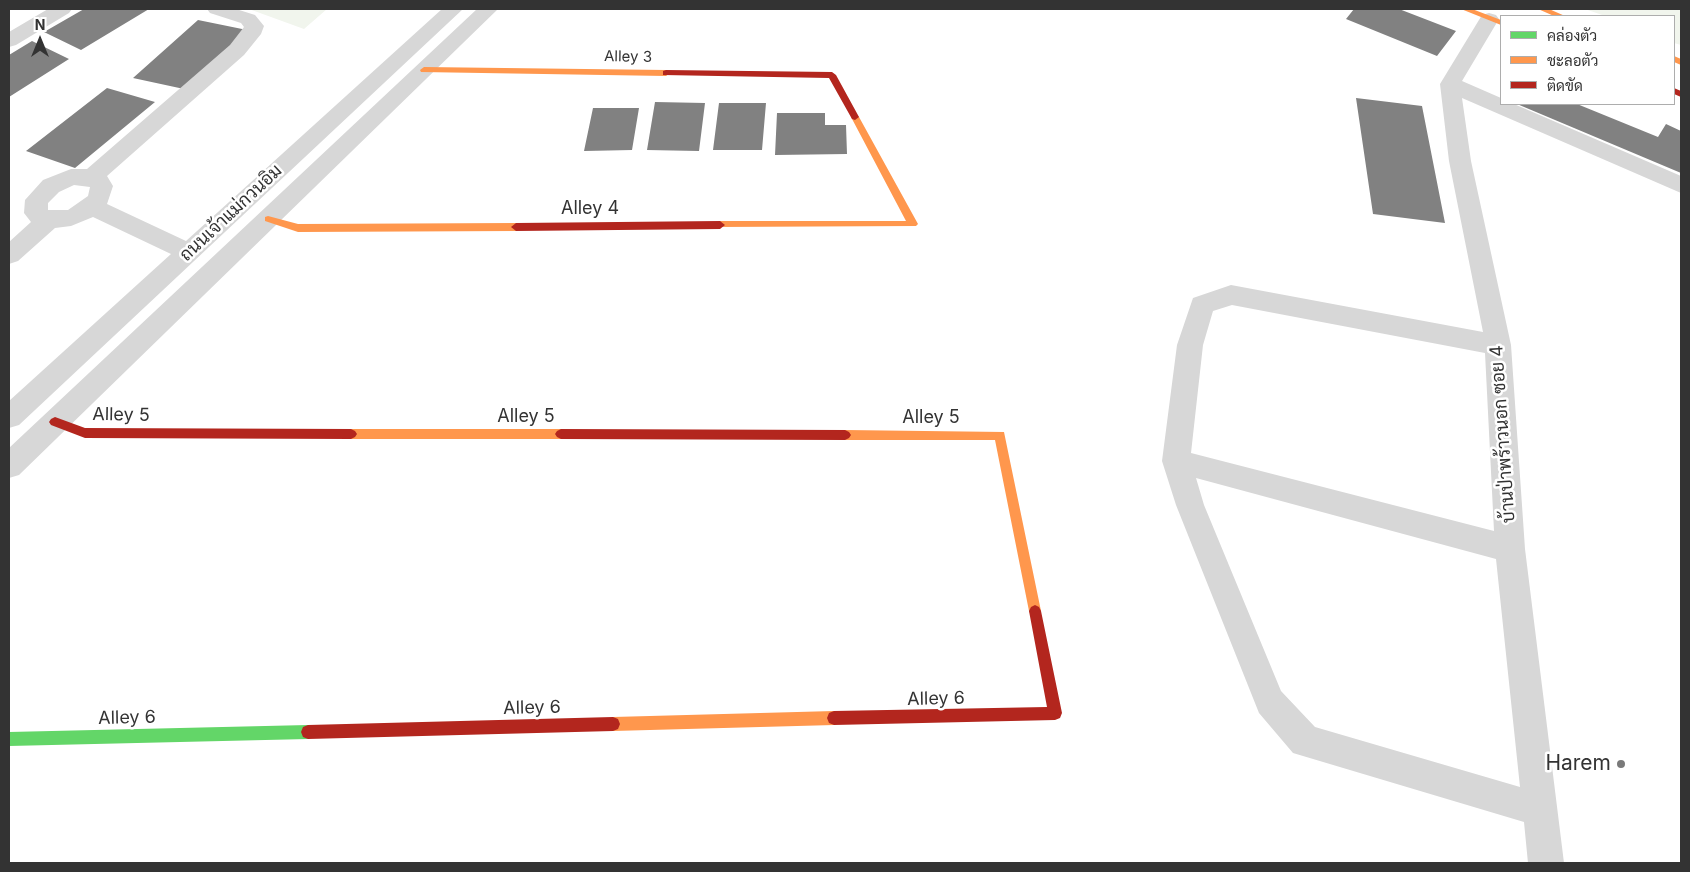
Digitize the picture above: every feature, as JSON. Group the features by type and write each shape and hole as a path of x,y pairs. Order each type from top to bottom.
{"street":[{"path":"9,41 62,9"},
{"path":"92,178 237,50 251,34 254,26 248,19 217,9"},
{"name":"ถนนเจ้าแม่กวนอิม","path":"9,417 453,9"},
{"path":"9,466 488,9"},
{"path":"1465,9 1495,21 1450,84 1681,185"},
{"path":"1542,9 1558,15"},
{"name":"Alley 3","path":"424,70 832,74 913,224"},
{"name":"บ้านป่าพร้าวนอก ซอย 4","path":"1450,84 1460,161 1498,345 1510,549 1546,863"},
{"path":"72,178 92,178 102,186 98,200 92,207 71,218 49,220 36,213 37,200 42,192 51,186 72,178"},
{"path":"92,207 188,252"},
{"name":"Alley 4","path":"268,219 298,228 913,224"},
{"path":"9,256 49,220"},
{"path":"1498,345 1231,295 1210,302 1202,305 1190,344 1176,461 1190,505 1270,702 1305,742 1540,810"},
{"name":"Alley 5","path":"55,422 85,433 1000,435 1055,713"},
{"path":"1176,461 1510,549"},
{"name":"Alley 6","path":"9,739 1055,713"}],"shaded area":[{"path":"249,9 327,9 304,29"},
{"path":"1585,9 1681,9 1681,45 1675,43 1675,15 1602,15"}],"building":[{"path":"84,9 149,9 81,50 44,32"},
{"path":"1354,9 1399,9 1456,31 1437,56 1346,19"},
{"path":"198,20 247,30 184,89 133,78"},
{"path":"32,41 69,59 9,97 9,55"},
{"path":"107,88 155,102 75,168 26,151"},
{"path":"1356,98 1422,106 1445,223 1373,214"},
{"path":"655,102 705,103 699,151 647,150"},
{"path":"719,103 766,103 762,150 713,150"},
{"path":"1519,105 1579,105 1658,137 1666,124 1681,131 1681,173"},
{"path":"593,108 639,108 632,150 584,151"},
{"path":"777,113 825,113 825,125 846,125 847,154 775,155"}],"traffic: fast":[{"path":"9,739 308,732"}],"traffic: slow":[{"path":"1465,9 1500,23"},
{"path":"1542,9 1558,15"},
{"path":"1675,59 1681,62"},
{"path":"424,70 666,73"},
{"path":"720,225 913,224 855,117"},
{"path":"268,219 298,228 516,227"},
{"path":"351,434 561,434"},
{"path":"845,435 1000,435 1035,611"},
{"path":"613,724 834,718"}],"traffic: jam":[{"path":"666,73 832,75 855,117"},
{"path":"1675,91 1681,94"},
{"path":"516,227 720,225"},
{"path":"55,422 85,433 351,434"},
{"path":"561,434 845,435"},
{"path":"834,718 1055,713 1035,611"},
{"path":"308,732 613,724"}],"place":[{"name":"Harem","path":"1621,764"}]}
